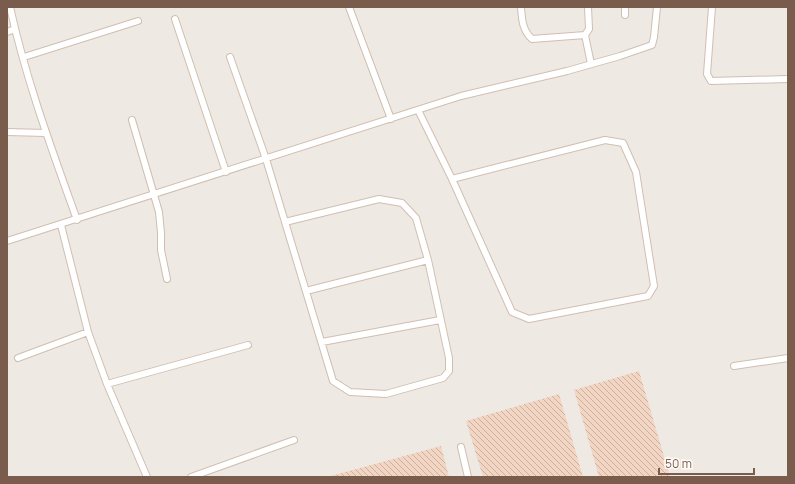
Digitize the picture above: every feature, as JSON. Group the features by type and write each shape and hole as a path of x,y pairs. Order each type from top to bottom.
{"lane":[{"path":"10,7 15,29 46,133 77,220"},
{"path":"349,7 391,119"},
{"path":"521,7 522,20 526,33 532,39 585,35"},
{"path":"588,7 589,29 585,35 591,64"},
{"path":"625,7 625,15"},
{"path":"7,241 77,220 461,96 591,64 652,45 657,7"},
{"path":"712,7 707,74 711,81 788,79"},
{"path":"175,19 226,172"},
{"path":"24,57 138,21"},
{"path":"7,32 15,29"},
{"path":"230,57 266,159 285,222 306,291 322,342 333,381 350,392 386,394 443,378 450,372 449,358 428,260 416,218 402,203 379,199 285,222"},
{"path":"418,110 452,179 512,312 529,319 648,296 654,286 636,172 623,143 605,140 452,179"},
{"path":"132,120 159,212 162,233 161,250 166,278"},
{"path":"7,132 46,133"},
{"path":"61,225 88,332 147,477"},
{"path":"306,291 428,260"},
{"path":"322,342 440,320"},
{"path":"18,358 88,332"},
{"path":"108,384 248,345"},
{"path":"734,366 788,358"},
{"path":"191,477 294,440"},
{"path":"461,447 468,477"}],"shaded area":[{"path":"7,7 788,7 788,477 7,477"}],"building":[{"path":"639,371 670,477 599,477 574,390"},
{"path":"559,394 583,477 483,477 466,421"},
{"path":"441,446 449,477 327,477"}]}
